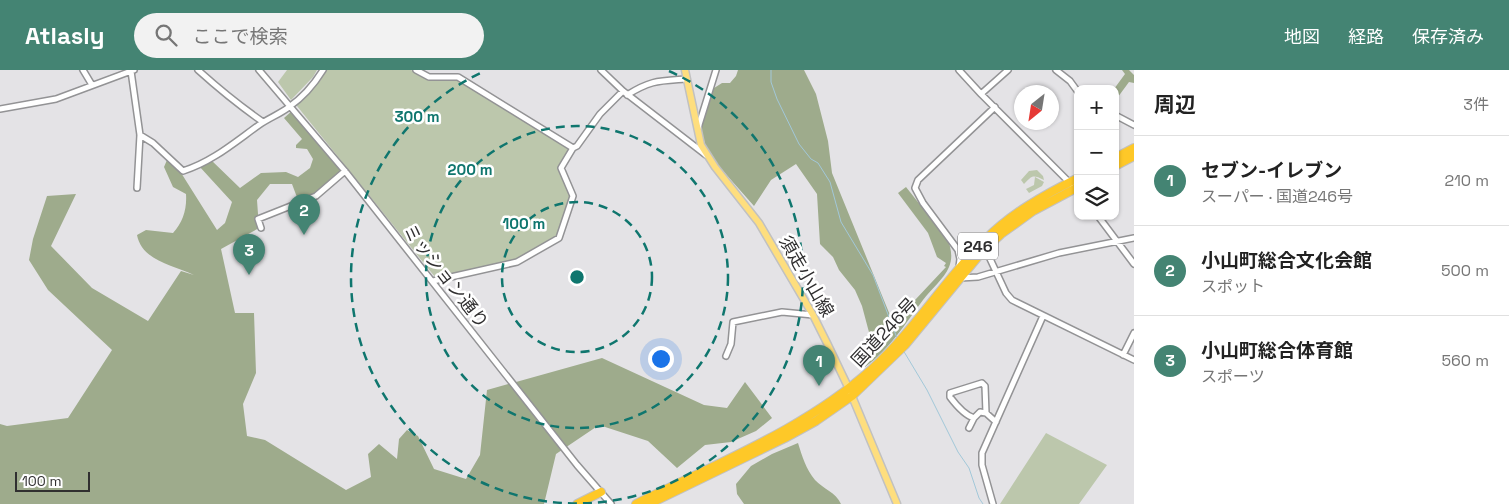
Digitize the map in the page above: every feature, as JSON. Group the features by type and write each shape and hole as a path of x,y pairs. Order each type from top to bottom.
{"highway":[{"path":"1119,156 1134,148"},
{"path":"1119,164 1134,156"},
{"name":"国道246号","path":"903,342 958,269 1005,221 1074,187"},
{"name":"国道246号","path":"650,504 816,421 889,357 985,248 1013,224 1074,188"},
{"name":"国道246号","path":"636,504 798,424 850,393"},
{"path":"577,504 601,492"}],"main road":[{"name":"須走小山線","path":"685,70 697,131 706,155 759,223 812,315 850,393 897,504"}],"street":[{"path":"83,70 92,85"},
{"path":"198,70 244,109 264,122"},
{"name":"ミッション通り","path":"259,70 345,170 577,465 611,504"},
{"path":"140,135 153,143 183,171 204,163 291,106 318,79 323,70"},
{"path":"416,70 429,77 458,77 573,148"},
{"path":"601,70 622,91 706,155"},
{"path":"697,131 716,70"},
{"path":"959,70 1074,186"},
{"path":"981,94 1008,70"},
{"path":"1056,70 1074,86"},
{"path":"0,109 56,99 133,71 140,135 137,188"},
{"path":"628,95 644,84 686,78"},
{"path":"433,281 517,262 560,238 573,196 561,168 573,148 600,114 622,91"},
{"path":"958,269 960,255 923,203 915,188 918,180 995,107"},
{"path":"1119,117 1134,125"},
{"path":"260,228 258,219 316,196 345,170"},
{"path":"1101,220 1134,264"},
{"path":"960,278 978,277 1059,252 1134,238"},
{"path":"985,248 1009,297 1016,303 1134,360"},
{"path":"726,356 731,344 733,322 782,312 812,315"},
{"path":"993,504 982,465 982,453 1043,316"},
{"path":"1123,354 1134,333"},
{"path":"974,418 970,417 956,405 950,397 950,393 982,383 985,386 986,414"},
{"path":"969,428 974,418 980,412 996,422"}],"green space":[{"path":"287,70 317,70 313,77 291,100 278,82"},
{"path":"326,70 411,70 428,80 456,79 567,147 568,150 558,168 570,197 556,237 515,260 435,277 297,106 298,101 320,81"},
{"path":"738,70 804,70 816,94 828,141 832,173 892,320 915,300 946,267 944,266 946,263 937,257 928,233 898,193 906,187 948,240 951,257 947,271 890,344 865,367 850,357 864,346 870,336 862,306 855,290 839,270 833,257 820,244 817,194 796,164 771,180 754,206 708,154 701,130 711,90 722,83 730,83"},
{"path":"1122,70 1129,70 1134,75 1134,83 1129,82 1119,96 1119,85 1117,85 1125,74"},
{"path":"293,110 344,172 323,193 298,200 292,184 270,184 257,200 259,228 221,249 235,313 254,313 256,373 243,404 247,436 265,440 346,490 371,477 368,454 379,444 397,459 399,439 407,430 418,436 434,469 466,479 480,455 487,390 602,358 704,405 727,408 745,382 772,418 756,431 731,442 705,445 677,468 648,441 599,425 556,454 544,504 0,504 0,424 7,426 68,418 112,350 48,290 29,260 33,239 47,196 76,194 51,246 92,288 148,321 181,271 194,275 168,265 152,256 140,244 137,235 146,230 173,233 182,220 186,205 186,194 173,187 164,167 167,160 178,168 217,230 225,223 232,202 199,166 210,159 240,188 261,173 286,172 298,177 310,168 313,159 307,149 296,148 296,145 302,139 284,118"},
{"path":"1037,170 1044,180 1032,177 1024,184 1021,180 1029,171"},
{"path":"1035,177 1044,182 1042,186 1029,193 1026,189 1034,185"},
{"path":"1046,433 1107,465 1079,504 1000,504"},
{"path":"798,443 812,476 818,483 836,496 841,504 744,504 737,494 736,484 751,466 772,454"}],"waterway":[{"path":"771,70 771,82 777,99 799,144 811,159 818,163 830,182 841,222 873,275 897,338"},
{"path":"903,350 927,390 958,452 969,468 979,498 983,504"}],"place":[{"name":"小山町総合文化会館","path":"304,235"},
{"name":"小山町総合体育館","path":"249,275"},
{"name":"セブン-イレブン","path":"819,386"}]}
